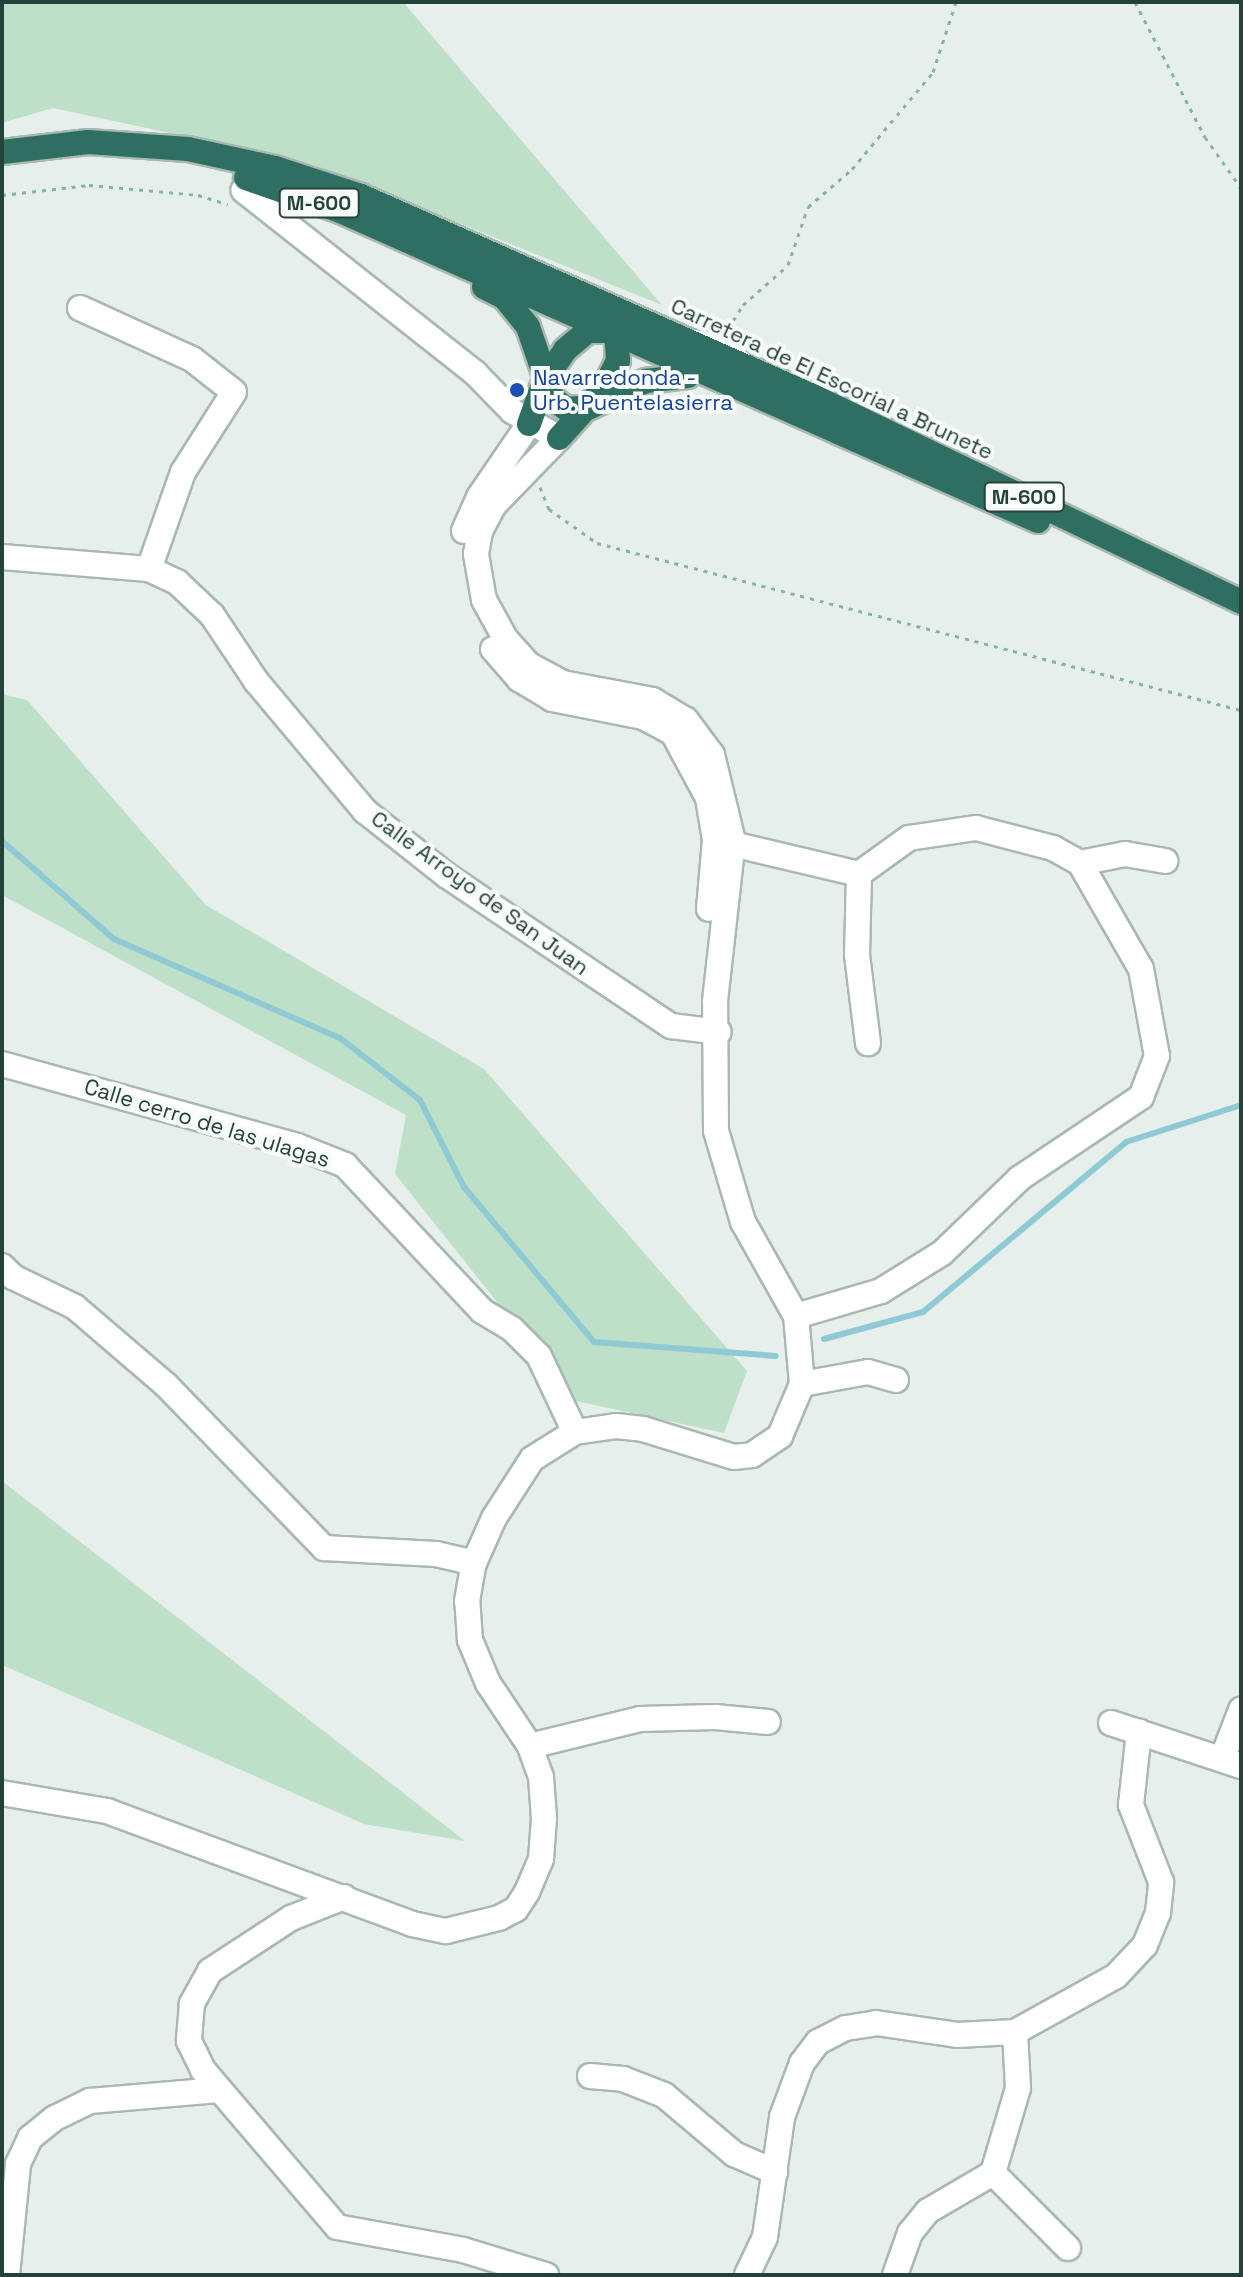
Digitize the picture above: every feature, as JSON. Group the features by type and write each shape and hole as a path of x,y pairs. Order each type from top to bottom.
{"highway":[{"name":"Carretera de El Escorial a Brunete","path":"2,153 88,142 188,149 275,168 361,196 811,395 1239,601"},
{"name":"Carretera de El Escorial a Brunete","path":"2,153 85,154 187,163 271,184 616,331 839,434 1061,531 1239,601"},
{"path":"382,230 386,237 504,297 528,327 553,399 567,409 590,407 646,381 688,376"},
{"path":"525,268 549,290 605,314 629,346 775,414 839,434"},
{"path":"529,424 545,379 565,350 588,331 633,328 772,388 800,398 811,395"},
{"path":"559,438 590,407 618,360 616,331"}],"street":[{"path":"2,1793 107,1811 219,1856 344,1897 412,1924 446,1931 475,1926 516,1909 541,1859 544,1818 541,1777 530,1746 488,1683 470,1640 467,1601 474,1563 516,1480 551,1443 575,1432 616,1426 643,1429 734,1457 752,1455 780,1436 802,1384 796,1316 743,1222 716,1131 719,1032 701,1001 724,840 712,755 686,720 653,700 563,683 529,665 505,638 484,600 476,554 480,531 494,505 559,438 529,424 475,373 241,199"},
{"path":"80,308 192,359 234,392 183,472 149,569"},
{"path":"529,424 464,528 460,555 471,605 490,646 519,679 552,699 643,717 673,733 708,798 724,840"},
{"name":"Calle Arroyo de San Juan","path":"2,557 149,569 177,582 212,615 256,681 365,811 446,875 671,1026 719,1032"},
{"path":"724,840 859,874 909,838 976,828 1053,848 1080,863 1141,969 1157,1056 1141,1097 1106,1125 1057,1149 980,1213 942,1253 881,1291 796,1316"},
{"path":"1080,863 1125,854 1165,861"},
{"path":"859,874 857,955 868,1043"},
{"name":"Calle cerro de las ulagas","path":"2,1064 297,1146 345,1165 482,1311 512,1329 539,1356 575,1432"},
{"path":"2,1266 13,1277 75,1307 154,1375 324,1548 436,1554 474,1563"},
{"path":"802,1384 868,1372 896,1380"},
{"path":"1111,1723 1231,1762 1241,1710"},
{"path":"530,1746 640,1719 715,1717 768,1722"},
{"path":"747,2275 765,2237 782,2117 802,2063 818,2042 846,2028 876,2023 957,2035 1015,2032 1116,1976 1145,1945 1154,1924 1161,1882 1131,1805 1139,1731"},
{"path":"344,1897 291,1918 210,1971 192,2004 189,2041 219,2090 337,2227 463,2250 546,2275"},
{"path":"895,2275 910,2233 928,2211 993,2173 1018,2088 1015,2032"},
{"path":"590,2076 623,2079 664,2095 734,2154 775,2172"},
{"path":"7,2275 18,2164 30,2138 55,2118 90,2101 219,2090"},
{"path":"993,2173 1068,2248"}],"lane":[{"path":"680,337 723,341 755,371"}],"path":[{"path":"723,341 743,305 788,265 808,207 852,169 933,72 956,2"},
{"path":"1135,2 1205,137 1241,188"},
{"path":"2,195 89,185 241,199"},
{"path":"531,465 549,509 597,543 1241,710"}],"green space":[{"path":"2,2 403,2 662,305 309,163 53,108 2,123"},
{"path":"2,694 27,700 206,905 484,1069 747,1371 724,1433 576,1401 395,1174 406,1115 2,895"},
{"path":"2,1481 465,1841 364,1824 2,1665"}],"waterway":[{"path":"2,841 114,939 340,1038 420,1100 464,1187 594,1342 775,1356"},
{"path":"824,1339 923,1312 1126,1142 1241,1105"}],"place":[{"name":"Navarredonda - Urb. Puentelasierra","path":"517,390"}]}
